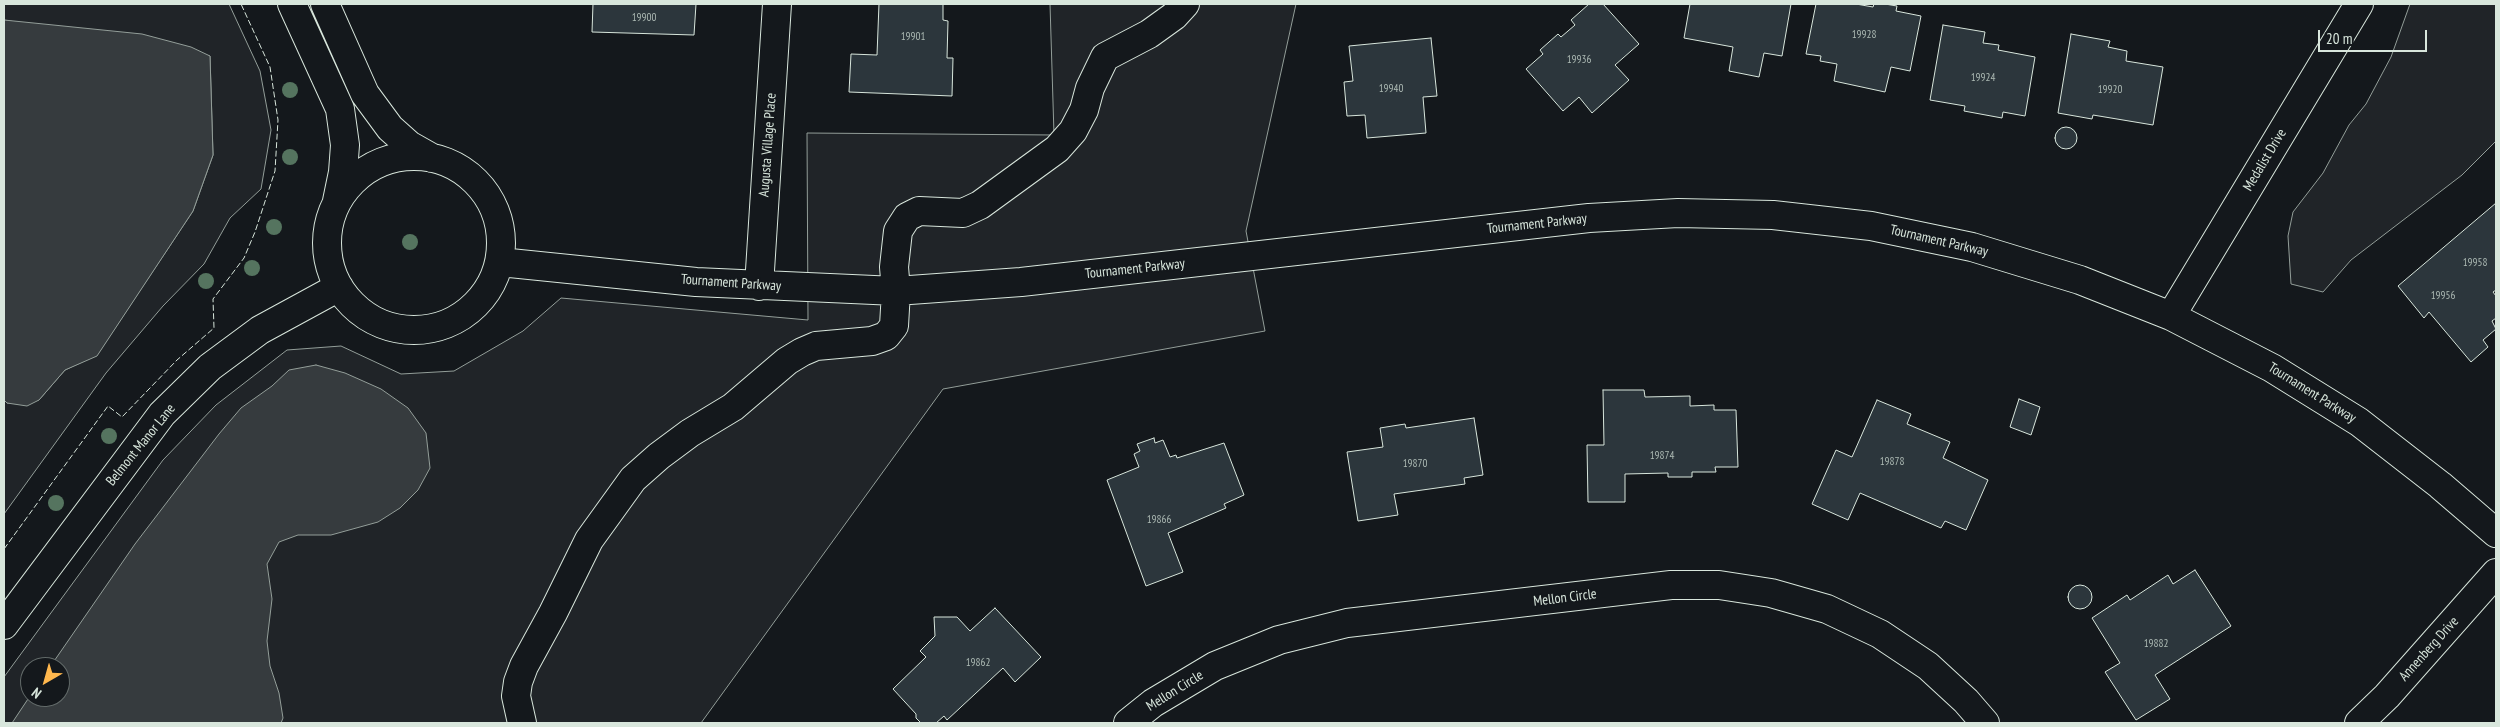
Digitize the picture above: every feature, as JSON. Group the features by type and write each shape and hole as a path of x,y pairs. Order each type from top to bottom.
{"street":[{"path":"292,4 340,109 345,145 343,172 327,239 331,269 339,287 358,311 383,325 419,331 449,324 473,308 492,285 500,262 502,237 495,210 480,186 459,168 433,158 409,145 390,128 365,94 325,4"},
{"name":"Augusta Village Place","path":"759,286 777,4"},
{"path":"522,723 516,696 518,682 524,666 553,614 589,540 633,479 659,456 690,433 734,407 787,361 802,352 816,346 872,341 886,336 894,326 896,291 894,267 898,231 907,217 919,211 963,213 980,205 1057,149 1073,131 1084,110 1090,88 1105,57 1150,34 1174,16 1185,4"},
{"name":"Medalist Drive","path":"2171,316 2359,4"},
{"path":"336,206 353,181 382,160 407,157 433,158"},
{"name":"Tournament Parkway","path":"500,262 759,286 896,291 1020,282 1589,218 1678,212 1773,215 1872,226 1972,247 2080,280 2171,316 2272,368 2359,422 2440,485 2496,534"},
{"name":"Belmont Manor Lane","path":"4,625 162,414 210,367 260,330 339,287"},
{"name":"Annenberg Drive","path":"2359,723 2387,696 2496,573"},
{"name":"Mellon Circle","path":"1128,723 1153,703 1215,666 1279,640 1347,623 1671,585 1719,585 1772,593 1827,609 1880,634 1928,666 1966,701 1985,723"}],"shaded area":[{"path":"4,4 229,4 260,71 271,130 261,189 230,218 204,264 163,306 106,373 4,514 4,400 7,403 39,400 65,370 97,355 193,211 213,155 210,56 4,20"},
{"path":"1050,4 1296,4 1246,231 1265,331 943,389 701,723 4,723 4,677 163,460 216,405 287,350 341,346 401,374 454,371 523,331 561,298 808,320 807,133 1054,135"},
{"path":"2410,4 2496,4 2496,141 2462,175 2351,260 2323,292 2291,284 2288,236 2293,212 2323,173 2349,125 2366,104 2391,57"},
{"path":"4,20 142,34 191,47 210,56 213,155 193,211 97,356 65,370 39,400 27,406 7,403 4,400"},
{"path":"316,365 345,373 381,389 408,408 426,433 430,468 418,490 400,508 378,522 331,535 298,535 279,542 267,564 272,599 267,641 270,666 279,693 283,718 281,723 12,723 23,707 70,707 70,657 57,657 135,544 219,434 241,408 272,386 289,370"}],"building":[{"path":"593,4 696,4 694,35 592,32"},
{"path":"879,4 943,4 943,20 948,21 947,58 953,58 952,96 849,92 851,54 877,55"},
{"path":"1589,4 1603,4 1639,44 1615,65 1629,80 1592,113 1579,97 1563,111 1526,69 1543,54 1540,50 1558,34 1561,37 1575,25 1571,20"},
{"path":"1690,4 1791,4 1782,56 1764,53 1759,77 1729,71 1733,47 1684,38"},
{"path":"1816,4 1856,4 1873,7 1874,4 1885,4 1897,6 1896,11 1921,16 1910,71 1891,67 1885,92 1834,81 1837,64 1820,61 1821,56 1806,54"},
{"path":"1943,25 1985,32 1983,43 1999,45 1998,50 2035,57 2025,116 2003,112 2002,118 1964,111 1965,106 1930,100"},
{"path":"2071,34 2110,41 2108,47 2127,51 2126,61 2163,67 2153,125 2093,115 2092,119 2058,113"},
{"path":"1431,38 1437,96 1423,97 1426,133 1367,138 1365,115 1347,116 1344,82 1353,81 1349,46"},
{"path":"2062,127 2070,127 2077,134 2077,142 2070,149 2062,149 2055,142 2055,134"},
{"path":"2496,203 2496,290 2493,292 2496,296 2496,318 2492,321 2496,329 2483,340 2488,347 2471,362 2429,312 2424,318 2398,286"},
{"path":"1603,390 1644,390 1645,397 1690,396 1690,406 1714,405 1714,410 1736,410 1738,467 1715,467 1716,472 1692,472 1692,477 1668,477 1668,473 1625,474 1625,502 1588,502 1587,445 1604,445"},
{"path":"2019,399 2040,407 2031,435 2010,427"},
{"path":"1877,400 1911,414 1907,424 1950,442 1943,458 1988,480 1966,530 1945,521 1941,528 1860,493 1848,520 1812,504 1836,450 1852,457"},
{"path":"1474,418 1483,475 1464,478 1465,484 1394,494 1398,515 1358,521 1347,452 1383,447 1380,428 1405,424 1406,428"},
{"path":"1154,438 1155,443 1163,440 1170,457 1176,455 1177,458 1224,443 1244,495 1224,504 1226,508 1168,533 1183,572 1146,586 1107,480 1139,467 1134,454 1140,451 1137,444"},
{"path":"2195,570 2231,626 2155,675 2170,699 2136,720 2105,672 2120,663 2092,618 2127,595 2130,600 2168,575 2173,584"},
{"path":"2080,585 2088,589 2092,597 2088,605 2080,609 2072,605 2068,597 2072,589"},
{"path":"995,608 1041,657 1015,682 1003,668 947,720 944,716 936,723 921,723 916,718 916,714 893,689 926,657 920,651 935,636 934,617 957,617 970,631"}],"fence":[{"path":"4,549 108,406 122,417 177,360 214,328 213,299 244,258 255,232 275,171 278,120 270,67 241,4"}]}
